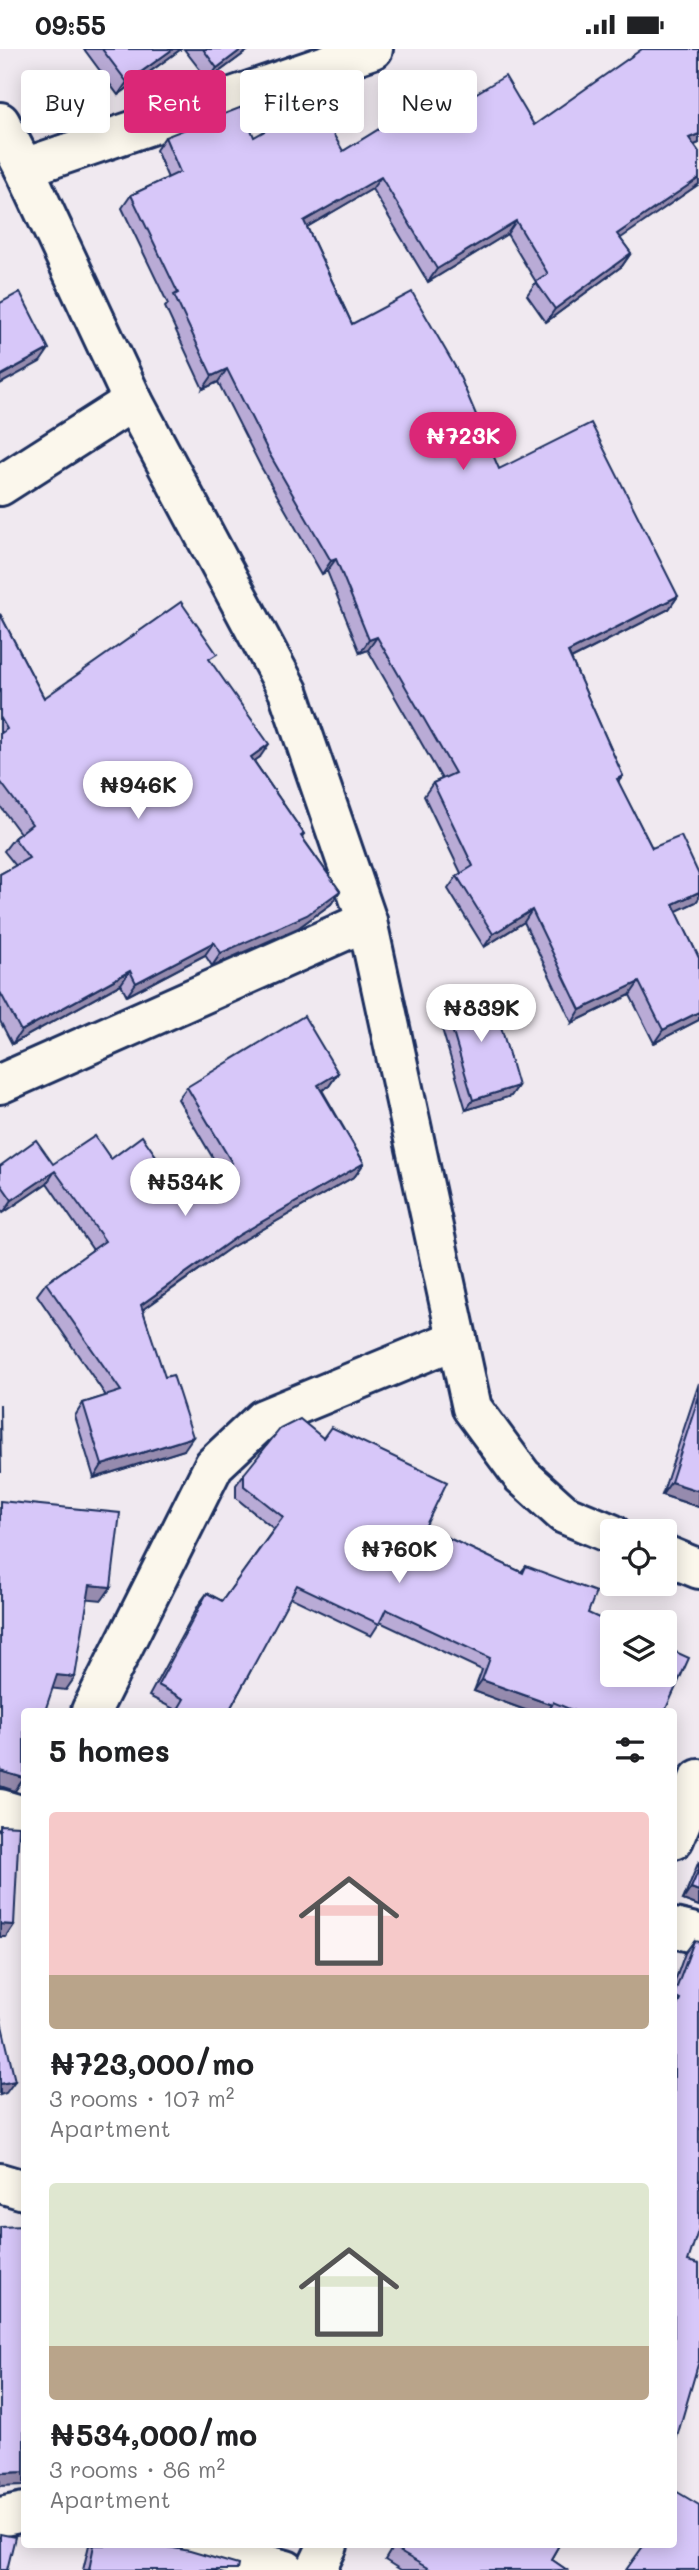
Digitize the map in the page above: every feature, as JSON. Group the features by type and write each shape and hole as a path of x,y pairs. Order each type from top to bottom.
{"street":[{"path":"24,167 373,49"},
{"path":"0,122 24,167 133,401 289,691 367,921 472,1408 522,1476 564,1514 600,1529"},
{"path":"0,486 133,401"},
{"path":"2,1079 367,921"},
{"path":"92,1708 214,1465 263,1419 457,1339"},
{"path":"677,1560 699,1569"},
{"path":"677,1832 699,1779"},
{"path":"0,1809 21,1815"},
{"path":"677,1929 699,1934"},
{"path":"0,2183 21,2189"},
{"path":"0,2517 21,2513"},
{"path":"204,2548 286,2570"},
{"path":"317,2570 327,2548"}],"building":[{"path":"102,49 173,49 144,70 124,70 124,78"},
{"path":"203,49 242,49 217,68"},
{"path":"642,49 699,49 699,134 689,138 699,152 699,178 617,234 631,253 555,309 536,282 548,274 516,221 437,269 381,177 304,221 352,324 412,292 457,370 499,469 591,423 678,596 568,652 623,776 617,779 652,848 681,836 699,875 699,892 673,904 699,958 699,1012 663,1030 639,982 580,1010 532,910 493,934 457,876 473,866 433,783 455,773 377,637 369,640 336,559 331,561 270,455 227,369 212,376 174,295 178,293 131,195 180,172 165,137 175,133 226,133 226,113 240,108 240,133 252,133 254,137 261,133 333,133 343,151 378,130 378,133 477,133 477,93 505,76 534,125"},
{"path":"20,292 49,349 0,376 0,303"},
{"path":"181,602 217,654 209,659 269,744 251,757 340,891 307,915 221,953 214,942 136,983 130,971 21,1031 0,992 0,874 29,858 14,838 32,824 0,781 0,734 7,729 0,717 0,614 44,698"},
{"path":"490,988 518,1086 473,1100 444,1002"},
{"path":"304,1016 338,1073 318,1085 364,1163 239,1235 141,1305 165,1377 173,1375 193,1437 102,1465 83,1403 121,1391 46,1283 105,1241 55,1171 12,1200 0,1183 0,1166 36,1140 53,1164 95,1136 111,1159 142,1136 182,1193 232,1163 187,1087"},
{"path":"699,1396 699,1491 671,1482"},
{"path":"0,1404 1,1472 0,1472"},
{"path":"300,1419 323,1438 331,1427 447,1482 425,1527 523,1573 526,1566 596,1592 588,1613 600,1618 600,1687 676,1687 666,1708 567,1708 553,1702 552,1705 482,1680 490,1658 386,1609 379,1624 297,1585 231,1708 179,1708 184,1699 158,1685 207,1593 222,1601 283,1517 244,1486 244,1474 280,1429"},
{"path":"0,1501 120,1513 111,1587 90,1585 75,1677 57,1675 46,1708 21,1708 21,1777 0,1771"},
{"path":"677,1652 689,1658 677,1684"},
{"path":"0,1825 19,1826 14,1925 0,1924"},
{"path":"699,1869 699,1891 691,1888"},
{"path":"694,1941 699,1942 699,2228 688,2261 699,2264 699,2361 677,2437 677,2006 680,1999 677,1998 677,1987"},
{"path":"0,2017 15,2081 0,2084"},
{"path":"21,2226 21,2472 0,2473 0,2227"},
{"path":"677,2492 699,2505 699,2570 626,2570 642,2548 677,2548"},
{"path":"0,2534 15,2537 7,2570 0,2570"},
{"path":"93,2548 174,2548 238,2565 237,2570 89,2570"},
{"path":"393,2548 557,2548 551,2559 567,2570 431,2570"}]}
